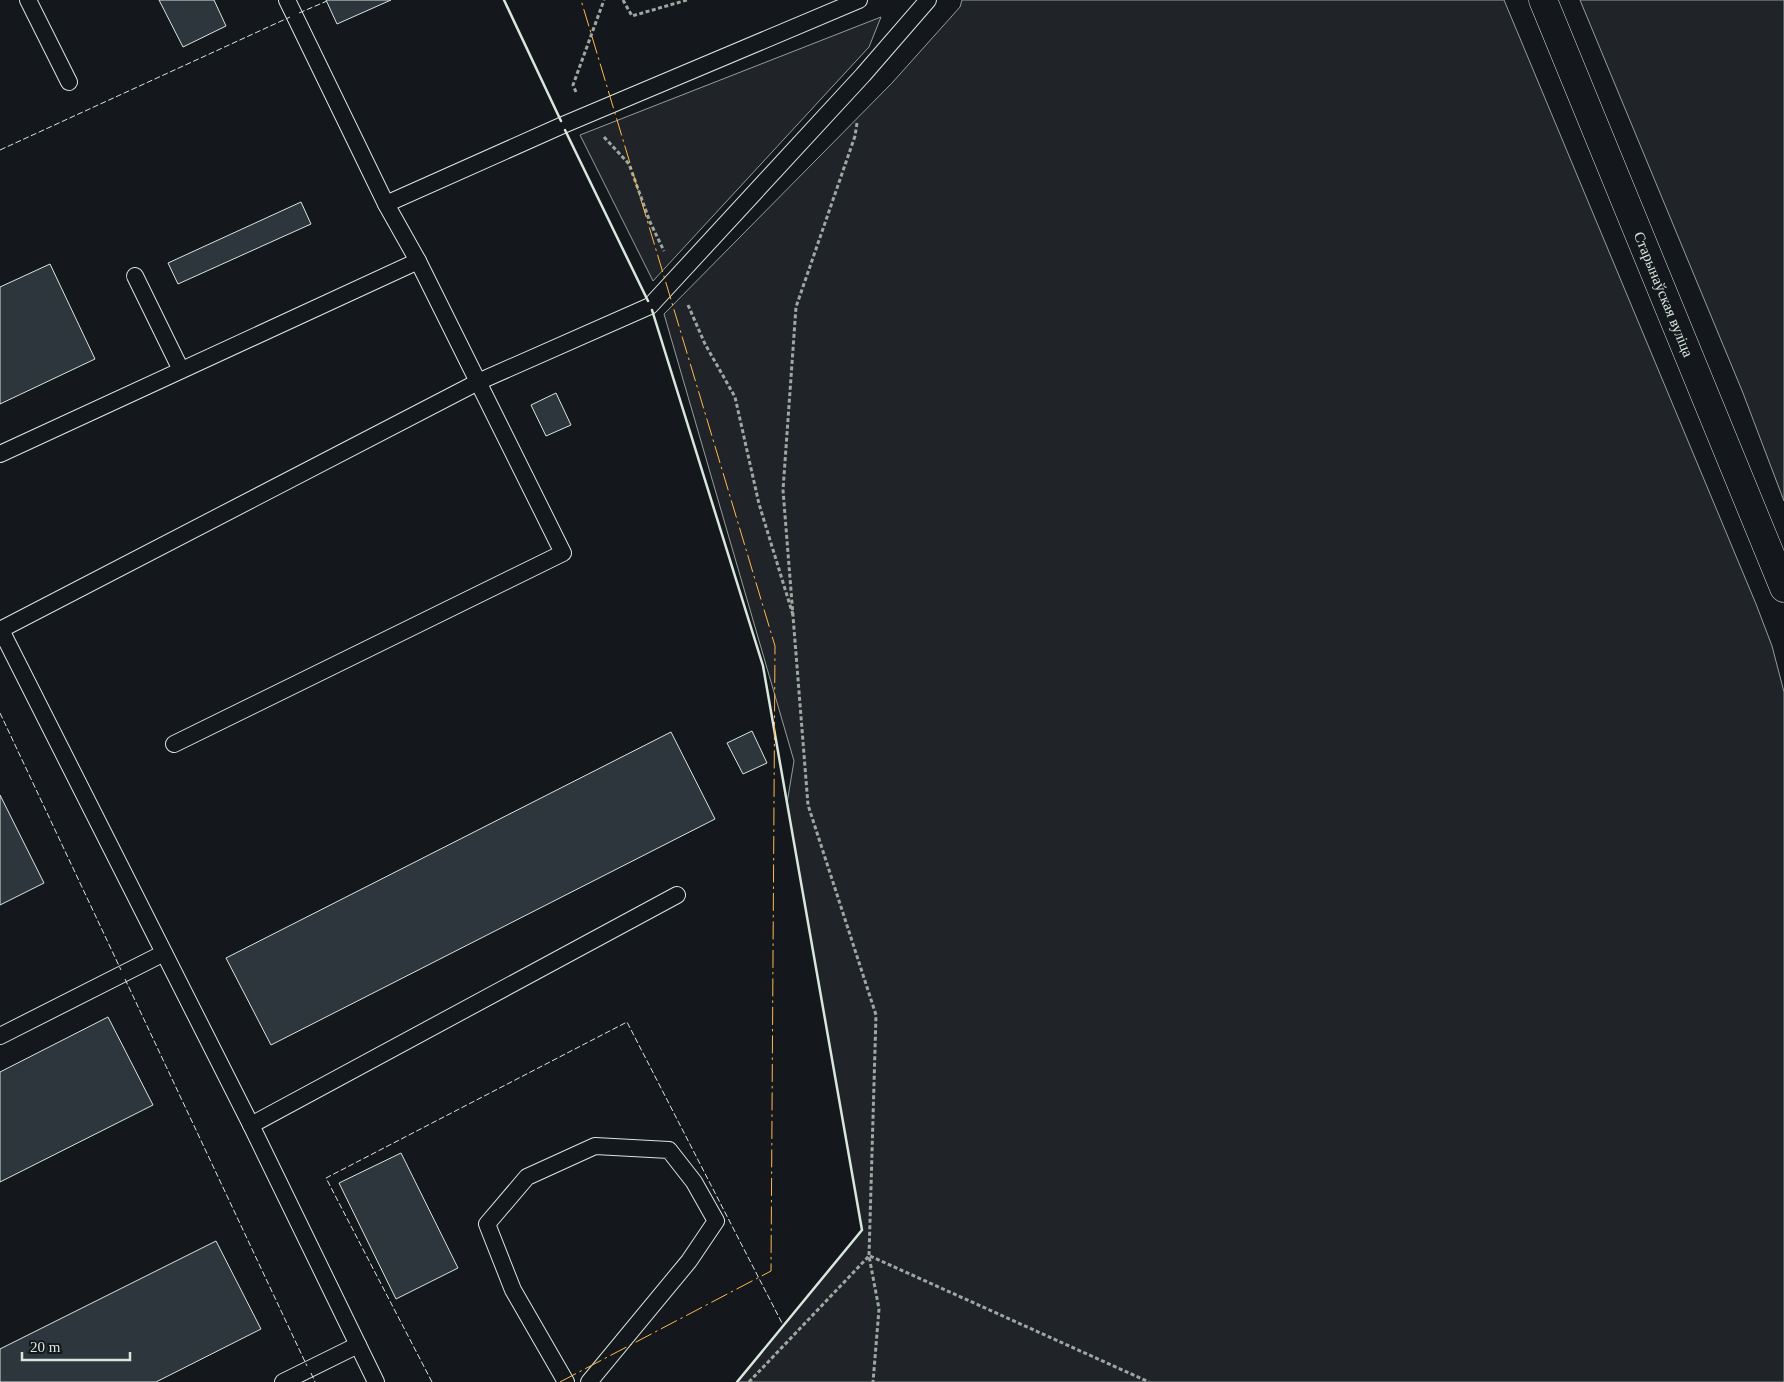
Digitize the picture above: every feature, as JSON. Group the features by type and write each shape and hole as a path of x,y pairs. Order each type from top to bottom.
{"main road":[{"name":"Старынаўская вуліца","path":"1543,0 1784,588"}],"lane":[{"path":"28,0 69,82"},
{"path":"174,744 563,553 418,261 386,204 287,0"},
{"path":"386,204 563,125 859,0"},
{"path":"376,1382 251,1125 1,630 478,382 650,306 863,75 928,0"},
{"path":"0,454 418,261"},
{"path":"135,276 181,370"},
{"path":"251,1125 677,895"},
{"path":"0,1036 164,953"},
{"path":"566,1382 513,1290 486,1224 527,1177 595,1146 669,1150 694,1182 716,1221 689,1261 589,1382"},
{"path":"283,1382 358,1345"}],"path":[{"path":"623,0 632,16 687,0"},
{"path":"863,75 855,136 796,307 783,490 808,805 876,1015 869,1256 879,1309 873,1382"},
{"path":"749,1382 869,1256"},
{"path":"869,1256 1149,1382"}],"shaded area":[{"path":"962,0 1504,0 1756,604 1772,646 1784,692 1784,1382 737,1382 862,1230 787,803 794,761 664,314 892,83 960,7"},
{"path":"1580,0 1784,0 1784,501 1743,393"},
{"path":"881,17 869,47 653,281 580,135"}],"building":[{"path":"159,0 214,0 226,26 183,47"},
{"path":"326,0 391,0 337,24"},
{"path":"301,202 311,224 178,284 168,263"},
{"path":"50,264 95,359 0,404 0,287"},
{"path":"556,393 571,425 546,436 531,405"},
{"path":"752,731 767,763 743,774 727,743"},
{"path":"671,732 715,819 271,1045 226,958"},
{"path":"0,795 44,883 0,905"},
{"path":"108,1017 153,1105 0,1182 0,1072"},
{"path":"401,1153 458,1268 396,1299 339,1183"},
{"path":"216,1241 261,1329 156,1382 0,1382 0,1349"}],"fence":[{"path":"299,13 327,1"},
{"path":"0,150 290,17"},
{"path":"0,713 121,970"},
{"path":"125,979 307,1366"},
{"path":"432,1382 326,1178 627,1022 783,1325"},
{"path":"311,1373 315,1382"}],"wall":[{"path":"504,0 561,121"},
{"path":"565,130 648,301"},
{"path":"652,310 763,666 862,1230 737,1382"}],"power":[{"path":"560,1382 771,1271 775,646 581,0"}]}
